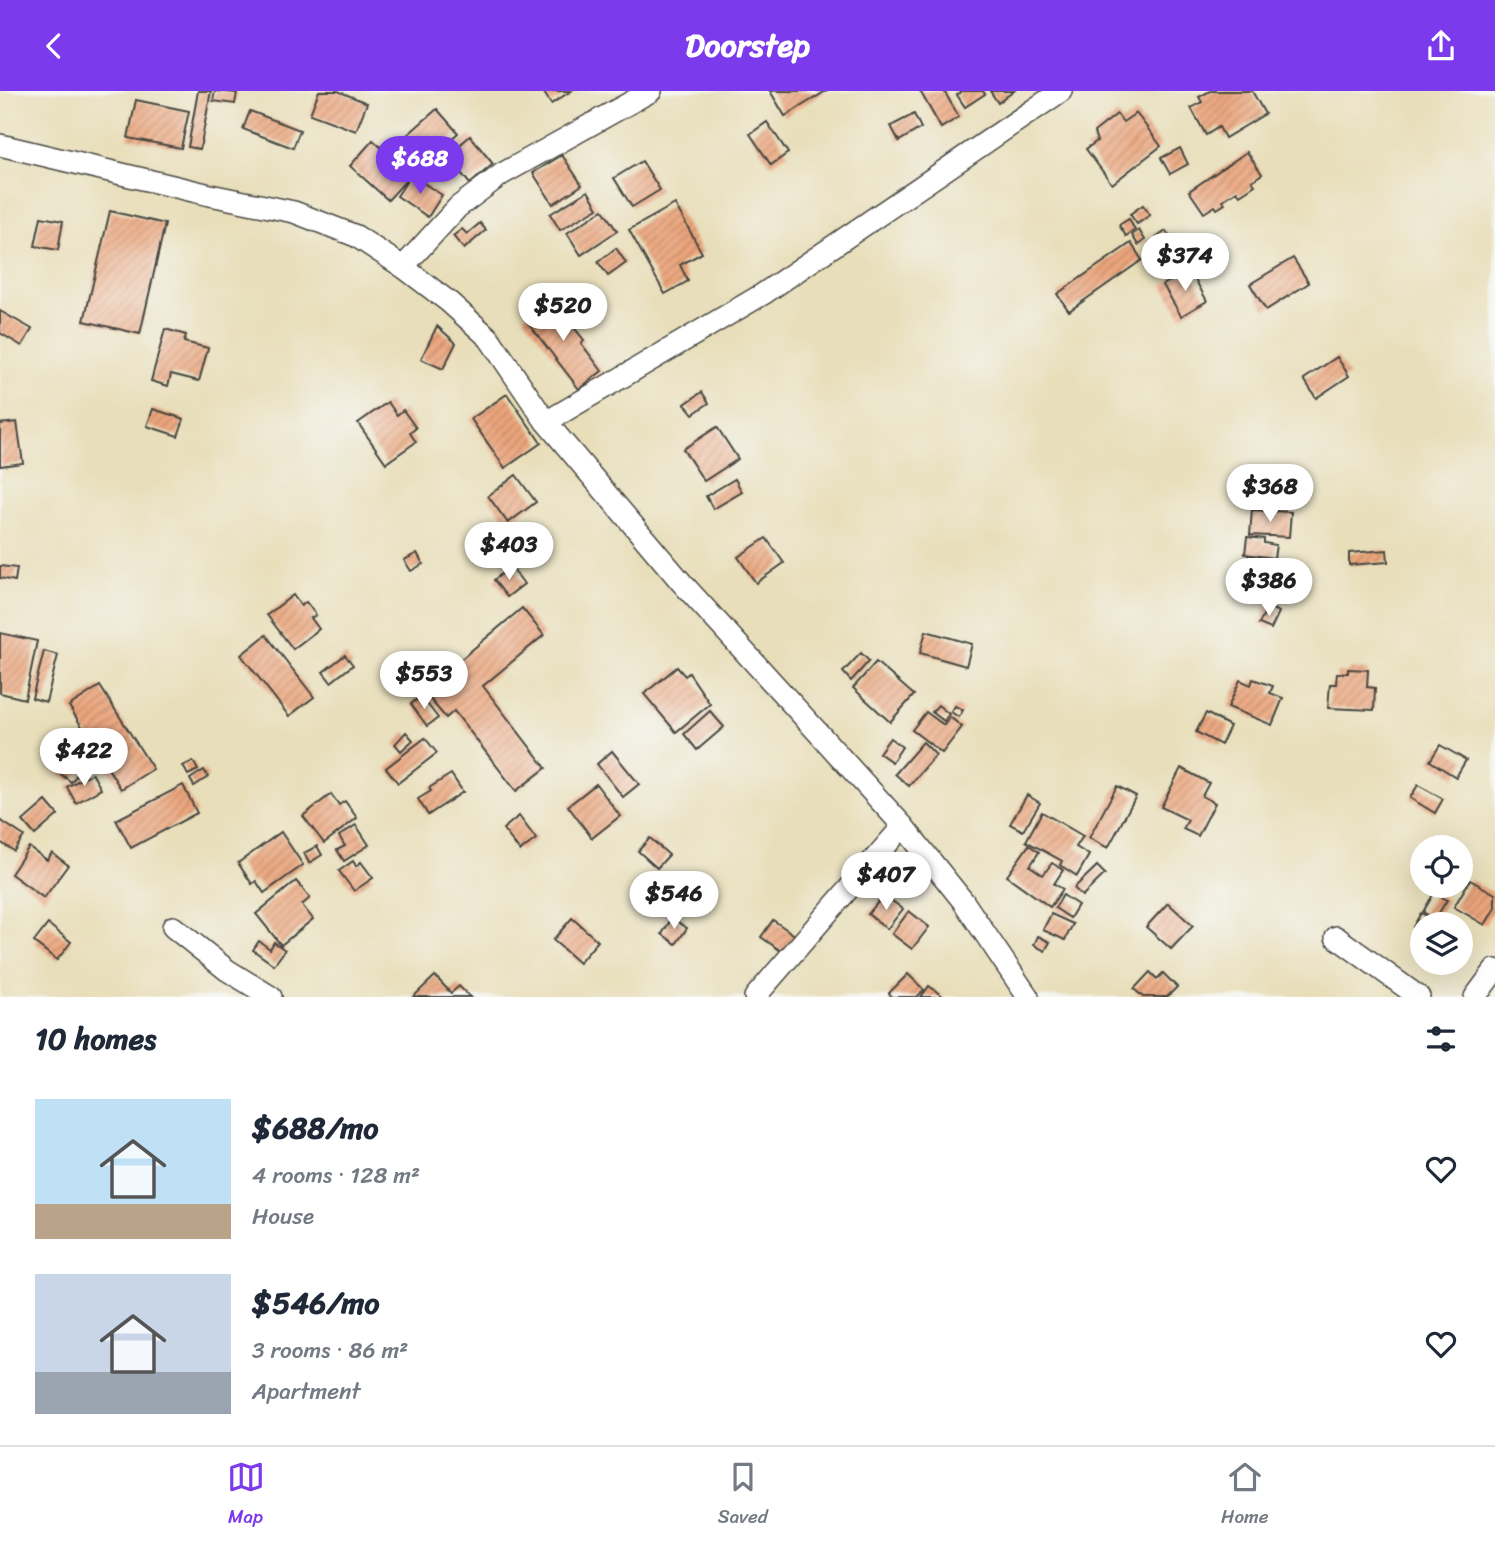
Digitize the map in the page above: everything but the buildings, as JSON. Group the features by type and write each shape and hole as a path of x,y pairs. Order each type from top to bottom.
{"street":[{"path":"403,267 458,207 502,174 651,91"},
{"path":"546,422 764,294 1052,93"},
{"path":"0,145 294,212 356,236 449,302 489,338 546,422 682,583 903,826 963,901 1028,997"},
{"path":"755,997 903,826"},
{"path":"173,927 227,970 271,997"},
{"path":"1336,937 1419,997"},
{"path":"1475,997 1495,970"}]}
